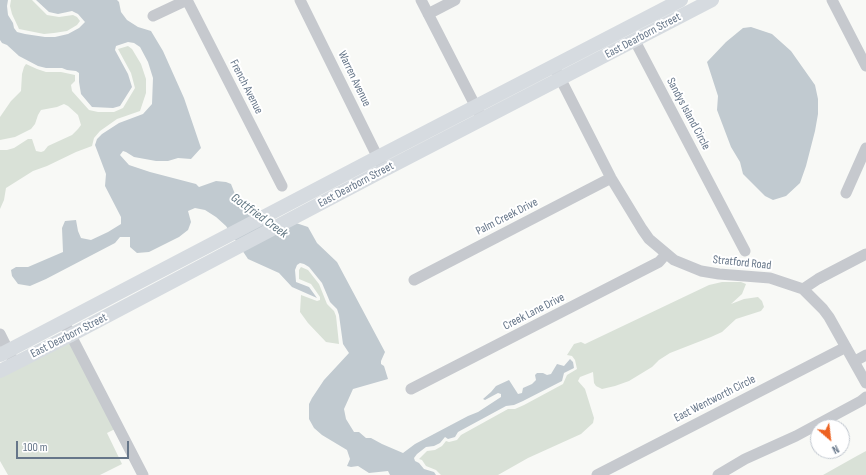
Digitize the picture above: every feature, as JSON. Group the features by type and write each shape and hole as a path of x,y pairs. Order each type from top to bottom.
{"main road":[{"name":"East Dearborn Street","path":"4,353 296,199 680,0"},
{"name":"East Dearborn Street","path":"0,371 712,0"}],"street":[{"path":"153,16 187,0"},
{"name":"French Avenue","path":"187,0 282,186"},
{"name":"Warren Avenue","path":"300,0 384,170"},
{"path":"421,0 482,119"},
{"path":"428,14 455,0"},
{"path":"680,0 686,14"},
{"path":"832,0 866,66"},
{"name":"Sandys Island Circle","path":"635,41 745,251"},
{"name":"Stratford Road","path":"554,66 611,178 642,230 649,238 674,260 701,271 718,274 770,278 803,289 829,317 866,383"},
{"path":"846,193 866,148"},
{"name":"Palm Creek Drive","path":"414,280 611,178"},
{"name":"Creek Lane Drive","path":"411,389 659,262 666,254"},
{"path":"803,289 818,279 866,254"},
{"path":"64,322 143,475"},
{"path":"0,334 4,353 15,364"},
{"name":"East Wentworth Circle","path":"597,475 846,347"},
{"path":"854,361 866,355"},
{"path":"718,475 745,459 796,436 861,402 866,397"}],"shaded area":[{"path":"0,0 8,0 8,15 14,28 17,32 25,34 55,37 68,34 79,28 85,22 78,14 72,11 58,14 49,12 36,0 117,0 119,2 121,12 127,20 138,27 151,31 163,51 184,98 201,148 191,159 178,158 168,161 156,161 134,157 123,151 120,155 129,165 196,184 199,187 216,181 231,184 239,204 250,207 251,213 271,231 296,223 308,227 317,243 337,262 385,352 381,364 384,366 388,379 353,389 344,409 346,419 354,432 359,432 366,438 371,438 403,453 415,444 478,412 501,397 501,394 498,393 485,400 483,399 496,386 509,380 518,394 522,393 523,388 532,384 536,380 535,375 537,373 547,375 551,374 557,364 564,366 570,359 573,362 574,368 564,373 562,381 523,401 514,405 506,406 458,432 455,437 448,439 445,437 440,443 434,446 426,447 417,454 414,458 415,461 424,469 434,472 436,475 390,475 388,471 369,473 358,466 347,466 350,459 347,450 322,435 314,428 309,419 309,404 312,398 324,380 349,353 343,344 337,309 330,302 322,283 309,267 300,263 297,265 295,270 296,282 309,287 317,298 292,287 279,273 248,259 226,226 205,210 195,208 188,211 191,222 188,230 179,237 149,252 137,253 130,247 130,237 120,237 115,243 46,279 30,286 18,284 12,276 11,270 16,267 28,267 63,252 62,228 65,221 76,220 81,238 91,240 121,224 121,217 105,186 106,174 95,145 97,139 102,134 119,123 143,114 152,104 153,78 148,62 140,47 134,43 128,42 116,46 115,50 128,74 132,87 120,106 113,108 92,107 81,94 79,73 62,68 46,68 38,66 19,56 7,45 2,43 0,40"},
{"path":"11,0 32,0 47,15 59,17 73,15 80,21 77,25 67,31 54,33 44,34 19,29 12,14 10,6"},
{"path":"751,27 772,34 791,51 815,85 818,99 818,114 815,131 800,183 786,196 773,200 765,196 743,174 740,162 731,147 717,110 718,96 707,62 726,42 743,28"},
{"path":"128,46 132,49 141,64 146,79 146,93 140,111 117,119 100,131 94,138 92,146 33,171 6,188 4,200 0,209 0,150 14,148 28,139 32,139 36,151 41,152 48,146 72,135 81,125 78,115 64,104 41,110 35,124 31,129 15,137 0,140 0,117 11,101 21,91 22,74 26,64 46,72 61,72 75,75 75,81 71,85 72,91 89,110 98,112 114,112 123,108 135,88 131,73 118,49"},
{"path":"301,267 308,270 319,284 327,304 334,311 336,316 339,344 326,342 300,312 301,295 317,301 320,300 320,297 311,284 299,279 299,270"},
{"path":"722,282 741,282 746,284 742,294 731,304 744,299 758,297 762,301 764,307 761,311 736,319 722,332 670,353 659,360 652,367 629,381 602,389 594,383 593,372 580,377 578,381 585,389 594,418 593,423 581,434 528,458 498,475 441,475 436,470 426,466 422,460 419,459 427,451 435,450 442,446 446,441 449,442 457,440 461,435 508,409 515,409 524,405 563,384 567,375 577,369 575,360 572,356 567,355 574,344 581,342 585,344 709,285"},
{"path":"74,339 121,426 107,433 122,464 100,475 8,475 0,461 0,376"},
{"path":"866,451 866,475 823,475 855,457"}],"water label":[{"name":"Gottfried Creek","path":"259,216"}]}
